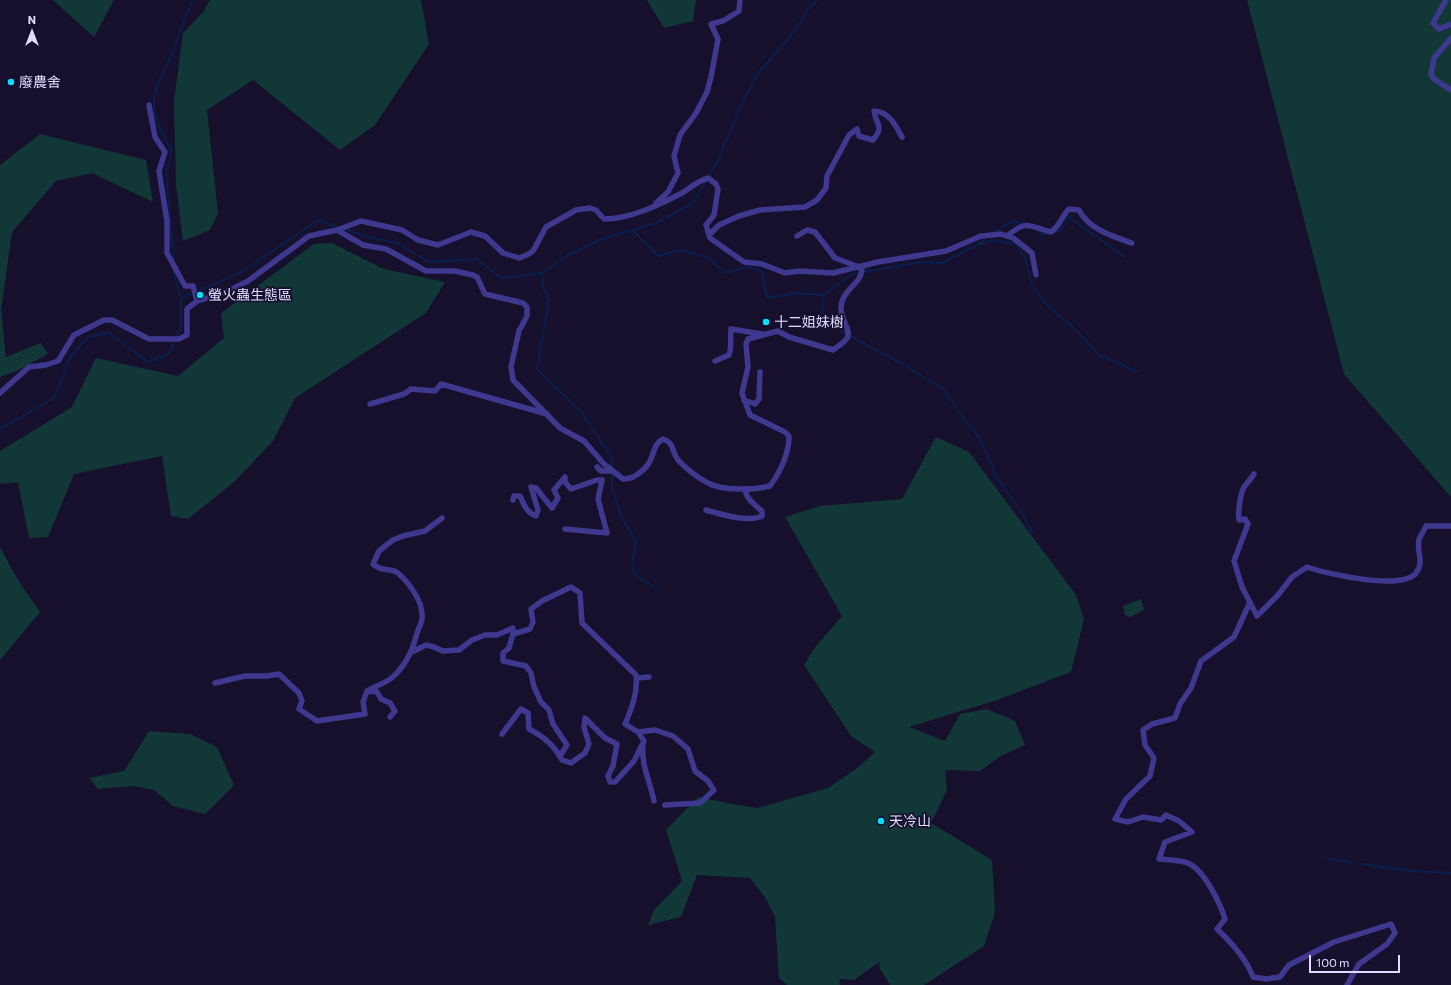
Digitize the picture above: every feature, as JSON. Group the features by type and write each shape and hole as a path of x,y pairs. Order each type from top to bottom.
{"street":[{"path":"652,206 668,192 678,173 674,156 680,135 696,113 707,92 718,39 711,24 723,21 739,11 740,0"},
{"path":"1446,0 1433,23 1439,28 1451,24"},
{"path":"1451,38 1434,58 1431,74 1434,79 1451,90"},
{"path":"149,105 155,137 165,152 159,172 167,221 167,253 181,281 185,286 193,286 197,301"},
{"path":"709,235 719,225 739,216 760,210 806,207 817,200 826,188 827,176 849,135 857,128 859,136 873,140 880,132 880,124 875,117 874,111 894,121 902,137"},
{"path":"0,393 29,368 58,361 74,335 104,320 112,320 149,340 179,340 187,335 187,309 197,301 226,292 248,281 309,236 337,230 361,221 402,230 418,240 438,245 471,232 485,236 503,253 519,258 527,256 532,251 546,228 576,210 590,208 596,210 604,219 618,219 669,200 702,180 708,178 712,180 718,189 714,214 706,225 710,238 744,262 762,264 786,273 799,270 833,273 859,266 946,251 981,236 1001,234 1013,238 1032,253 1036,275"},
{"path":"1007,236 1020,226 1030,225 1051,232 1058,228 1062,216 1069,209 1079,210 1082,216 1106,234 1132,243"},
{"path":"337,230 363,245 386,249 426,270 456,270 473,275 477,277 485,294 523,303 527,307 527,316 519,331 517,340 511,368 513,380 548,414 560,428 584,441 604,464 623,479 627,479 647,469 657,443 663,438 673,445 677,458 708,484 745,489 770,486 778,475 789,445 789,436 786,432 750,415 744,400 742,393 748,368 746,344 748,340 778,331 789,337 833,350 847,340 849,335 849,329 843,320 841,307 843,298 862,275 862,268 859,266 835,258 815,232 807,230 797,236"},
{"path":"715,361 729,355 731,350 729,339 731,329 764,335"},
{"path":"744,400 755,404 759,399 760,372"},
{"path":"370,404 404,394 410,389 436,391 441,384 548,414"},
{"path":"597,467 602,471 612,471"},
{"path":"566,529 607,533 598,500 602,480 612,471"},
{"path":"1254,474 1245,487 1238,506 1239,520 1245,519 1248,524 1234,561 1242,588 1257,616 1278,595 1292,576 1307,567 1326,573 1355,578 1402,581 1416,573 1421,559 1418,547 1419,540 1426,526 1451,526"},
{"path":"514,500 514,496 520,496 526,508 531,514 536,516 538,510 531,487 536,488 552,508 558,498 554,490 565,477 565,482 571,488 597,480 602,480"},
{"path":"706,510 745,518 757,518 762,516 762,511 745,494 745,489"},
{"path":"215,683 245,676 267,676 279,674 299,693 302,701 299,709 317,721 365,714 363,702 367,691 386,682 396,674 412,652 423,616 418,600 411,588 397,572 378,569 373,564 379,551 393,540 425,531 442,518"},
{"path":"513,634 530,629 532,622 531,610 542,601 571,588 580,592 582,623 611,648 636,675 637,684 632,707 625,724 638,732 644,741 642,762 651,785 654,801"},
{"path":"1250,602 1234,637 1201,661 1191,688 1180,704 1174,718 1152,724 1143,730 1145,745 1154,758 1150,776 1126,799 1115,819 1128,822 1143,817 1161,820 1166,815 1179,821 1192,832 1165,842 1159,859 1189,864 1200,871 1222,909 1225,919 1217,928 1232,943 1250,969 1253,977 1266,979 1280,977 1289,965 1334,942 1391,924 1395,933 1387,944 1359,964 1347,985"},
{"path":"412,652 426,645 449,652 459,650 472,640 485,636 496,636 513,628 509,648 502,653 502,661 526,666 531,673 534,687 541,702 549,710 553,724 567,745 560,756"},
{"path":"637,678 649,677"},
{"path":"367,691 377,692 380,699 390,703 395,711 390,717"},
{"path":"502,734 521,709 528,713 529,729 544,737 555,748 562,760 571,763 585,753 589,744 584,727 585,718 605,738 617,744 613,766 608,776 610,782 615,782 634,761 644,741"},
{"path":"638,732 655,730 673,736 688,749 695,771 708,781 714,790 700,803 665,806"}],"green space":[{"path":"53,0 114,0 94,37"},
{"path":"210,0 421,0 429,44 375,125 340,150 253,80 207,110 218,213 210,230 183,241 176,185 174,101 183,33 204,11"},
{"path":"647,0 696,0 693,21 664,28"},
{"path":"1247,0 1451,0 1451,497 1344,374"},
{"path":"40,134 146,160 153,202 92,173 56,181 12,232 1,310 6,357 41,343 48,354 17,371 0,377 0,165"},
{"path":"332,243 384,269 445,282 426,313 295,398 273,441 234,482 188,519 171,516 162,456 74,474 48,537 29,538 18,482 0,484 0,451 72,407 96,358 178,376 224,338 221,313 314,244"},
{"path":"936,437 969,452 1076,595 1084,619 1071,672 997,700 909,727 945,741 960,714 987,709 1015,721 1025,745 999,757 980,771 945,770 947,790 931,823 992,860 995,913 984,946 924,985 890,985 880,969 879,962 854,980 839,979 840,985 787,985 779,978 775,917 765,897 750,878 697,875 681,917 648,925 654,910 682,881 666,830 698,797 758,808 828,788 856,769 875,752 851,736 804,665 813,650 842,616 785,517 820,506 902,499"},
{"path":"0,547 18,580 40,612 0,660"},
{"path":"1141,599 1144,610 1130,617 1125,615 1123,606"},
{"path":"149,731 190,734 217,747 234,785 205,814 173,806 154,790 134,786 98,789 89,778 124,771"}],"waterway":[{"path":"174,260 166,173 172,152 158,124 154,112 154,100 158,82 193,0"},
{"path":"347,230 372,238 397,243 429,262 477,259 501,278 542,273 568,255 599,240 656,223 693,203 720,157 740,107 758,73 790,37 810,7 817,0"},
{"path":"1053,232 1061,231 1069,217 1125,257"},
{"path":"0,429 55,397 70,357 88,337 109,333 148,362 169,354 181,326 181,298 240,273 318,220 335,226"},
{"path":"993,233 1013,221 1029,224"},
{"path":"632,230 659,256 682,250 709,258 725,273 746,267 762,271 767,298 798,293 824,295 822,314 841,331 944,389 964,419 980,439 997,478 1021,511 1032,532"},
{"path":"1037,230 1043,235 1049,233"},
{"path":"978,244 986,238"},
{"path":"825,294 852,274 922,262 942,263 977,245 994,240 1015,244 1025,257 1032,285 1048,306 1077,331 1099,355 1137,371"},
{"path":"174,271 181,297"},
{"path":"542,274 543,288 549,300 537,369 582,413 612,458 612,489 622,518 636,542 632,562 635,575 660,590"},
{"path":"1324,858 1352,862"},
{"path":"1362,864 1412,871 1451,873"}],"place":[{"name":"廢農舍","path":"11,82"},
{"name":"螢火蟲生態區","path":"200,295"},
{"name":"十二姐妹樹","path":"766,322"},
{"name":"天冷山","path":"881,821"}]}
